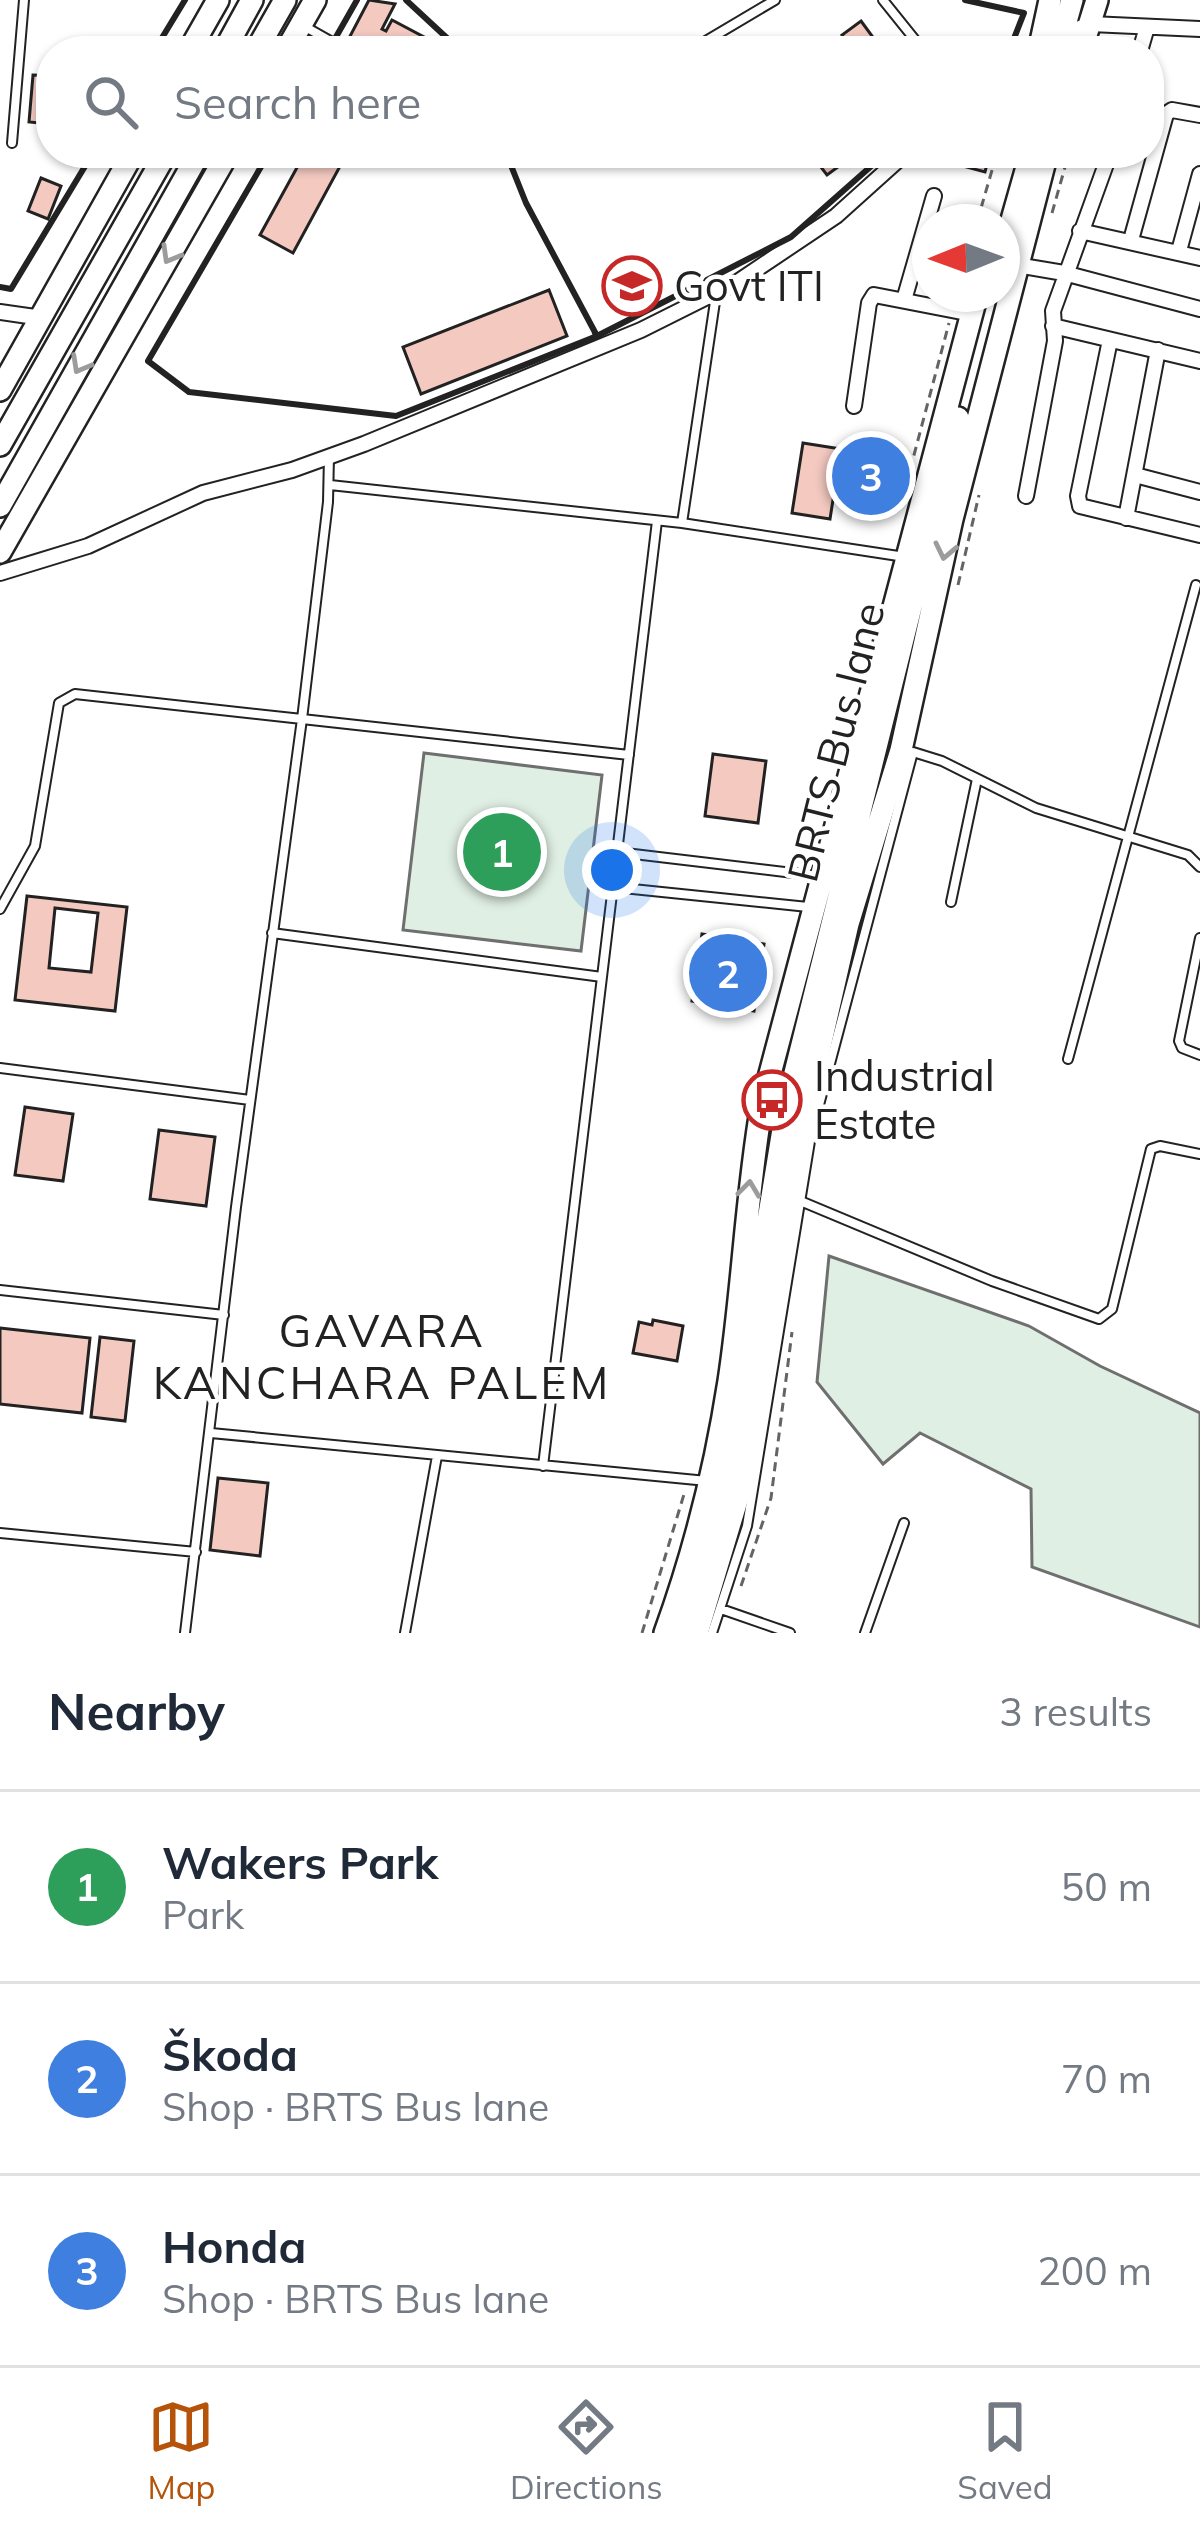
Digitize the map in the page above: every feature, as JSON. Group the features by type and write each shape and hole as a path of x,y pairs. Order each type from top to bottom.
{"main road":[{"path":"198,36 218,0"},
{"path":"242,36 252,0"},
{"path":"250,36 285,0"},
{"path":"294,36 315,0"},
{"path":"1047,36 1050,0"},
{"path":"1052,36 1072,0"},
{"path":"1086,36 1096,0"},
{"path":"0,390 125,168"},
{"path":"0,445 157,168"},
{"path":"0,506 191,168"},
{"path":"0,551 219,168"},
{"path":"1002,204 1012,168"},
{"path":"1020,206 1028,168"},
{"path":"1020,229 1042,168"},
{"path":"697,1633 743,1480 796,1200 800,1134 905,557 973,312"},
{"name":"BRTS Bus lane","path":"849,881 988,312"},
{"path":"665,1633 708,1481 729,1380 750,1174 762,1104 842,912 849,881 901,750 998,312"},
{"name":"BRTS Bus lane","path":"681,1633 728,1464 787,1105 842,912"}],"street":[{"path":"1066,36 1090,24 1200,29"},
{"path":"1144,36 1147,27"},
{"path":"1164,121 1172,110 1200,115"},
{"path":"0,573 88,546 203,493 329,456 535,375 716,294 836,216 889,168"},
{"path":"1026,496 1046,401 1064,273 1104,168"},
{"path":"1131,240 1151,168"},
{"path":"1179,251 1200,174"},
{"path":"904,300 934,196"},
{"path":"1080,231 1200,258"},
{"path":"1020,263 1200,309"},
{"path":"854,406 871,298 912,300"},
{"path":"0,312 42,317"},
{"path":"1053,326 1200,361"},
{"path":"1110,340 1078,502 1085,508 1200,535"},
{"path":"1126,518 1158,350"},
{"path":"1135,476 1200,492"}],"lane":[{"path":"12,143 24,0"},
{"path":"714,36 775,0"},
{"path":"883,0 912,36"},
{"path":"301,24 322,36"},
{"path":"682,524 716,294"},
{"path":"185,1633 302,719 330,485 329,456"},
{"path":"330,485 657,520 905,557"},
{"path":"543,1466 657,520"},
{"path":"1068,1059 1196,585"},
{"path":"0,909 35,846 59,703 75,694 629,755"},
{"path":"617,852 849,881 913,752 942,761 1047,813 1188,855 1200,867"},
{"path":"951,902 977,779"},
{"path":"613,887 842,912"},
{"path":"272,933 602,977"},
{"path":"1200,938 1179,1041 1182,1048 1200,1055"},
{"path":"0,1068 250,1100"},
{"path":"712,1633 747,1526 796,1200 992,1281 1099,1318 1112,1309 1151,1149 1160,1146 1200,1154"},
{"path":"0,1290 224,1315"},
{"path":"211,1432 708,1481"},
{"path":"405,1633 437,1456"},
{"path":"865,1633 904,1523"},
{"path":"0,1533 196,1552"},
{"path":"721,1609 790,1633"}],"path":[{"path":"982,204 993,168"},
{"path":"1049,222 1065,168"},
{"path":"956,595 982,483"},
{"path":"732,1613 771,1498 793,1327"}],"green space":[{"path":"424,753 602,775 581,951 403,930"},
{"path":"829,1256 1029,1326 1200,1413 1200,1627 1032,1567 1031,1489 920,1433 883,1464 817,1382"}],"building":[{"path":"369,0 395,4 382,29 386,31 392,20 422,36 350,36"},
{"path":"861,21 872,36 843,36"},
{"path":"33,75 36,75 36,123 29,122"},
{"path":"297,168 339,168 293,253 260,235"},
{"path":"41,178 61,186 48,219 28,211"},
{"path":"549,290 567,336 421,394 403,347"},
{"path":"803,443 841,449 830,519 792,513"},
{"path":"713,754 766,761 758,823 705,816"},
{"path":"27,896 127,907 115,1011 15,1000","holes":["55,908 98,913 91,972 49,968"]},
{"path":"702,934 764,944 754,1011 692,1001"},
{"path":"25,1107 73,1114 63,1181 15,1175"},
{"path":"159,1130 215,1137 206,1206 150,1199"},
{"path":"653,1320 683,1326 677,1361 633,1353 639,1322 652,1325"},
{"path":"0,1328 90,1338 82,1413 0,1404"},
{"path":"100,1337 134,1341 125,1421 91,1417"},
{"path":"218,1478 268,1483 260,1556 210,1550"}],"wall":[{"path":"163,36 185,0"},
{"path":"337,36 357,0"},
{"path":"406,0 445,36"},
{"path":"965,0 1024,13 1015,36"},
{"path":"0,287 11,289 84,168"},
{"path":"260,168 148,361 189,392 396,416 597,336 512,168"},
{"path":"595,333 791,237 869,168"}],"place":[{"name":"Govt ITI","path":"632,286"},
{"name":"Honda","path":"871,476"},
{"name":"Wakers Park","path":"502,852"},
{"name":"Škoda","path":"728,973"},
{"name":"Industrial Estate","path":"772,1100"}],"district":[{"name":"GAVARA KANCHARA PALEM","path":"382,1357"}]}
